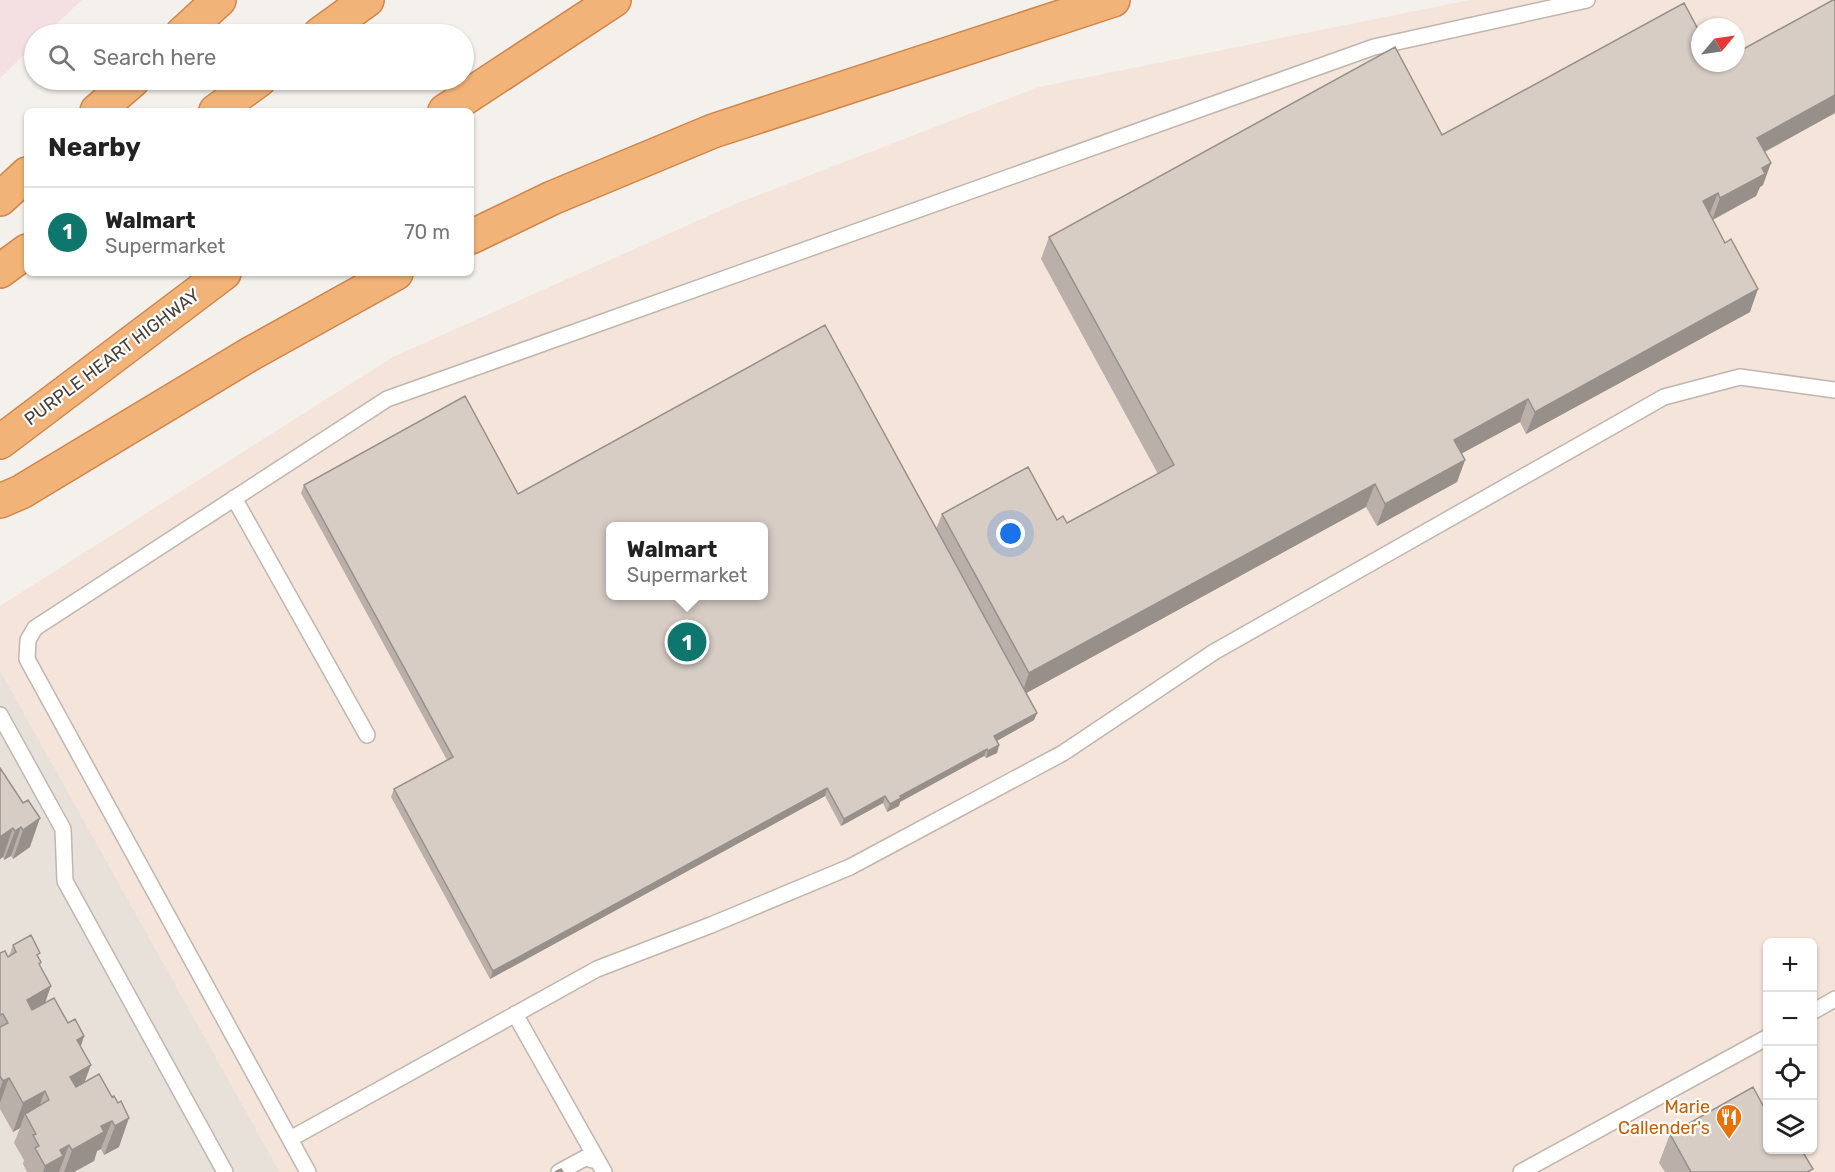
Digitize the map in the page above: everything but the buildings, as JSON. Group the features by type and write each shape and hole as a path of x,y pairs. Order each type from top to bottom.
{"highway":[{"path":"193,24 219,0"},
{"path":"334,24 367,0"},
{"path":"450,108 614,0"},
{"path":"474,236 552,198 713,131 1113,0"},
{"path":"100,108 121,90"},
{"path":"220,108 245,90"},
{"path":"0,199 24,177"},
{"path":"0,271 24,253"},
{"name":"PURPLE HEART HIGHWAY","path":"0,442 220,276"},
{"path":"0,501 21,492 252,353 391,276"}],"lane":[{"path":"308,1172 27,659 28,640 34,628 387,399 1374,47 1587,0"},
{"path":"290,1139 597,969 711,925 850,867 1063,753 1214,652 1664,397 1740,377 1835,390"},
{"path":"234,498 367,735"},
{"path":"0,715 63,829 65,881 225,1172"},
{"path":"1817,1009 1835,999"},
{"path":"515,1014 601,1166"},
{"path":"1521,1172 1763,1039"},
{"path":"559,1172 585,1158 601,1166"}],"shaded area":[{"path":"0,0 82,0 56,24 24,24 24,55 0,78"},
{"path":"1470,0 1835,0 1835,1172 280,1172 0,670 0,606 393,357 733,205 1039,87"},
{"path":"0,670 280,1172 0,1172"}],"place":[{"name":"Walmart","path":"687,642"},
{"name":"Marie Callender's","path":"1729,1140"}]}
